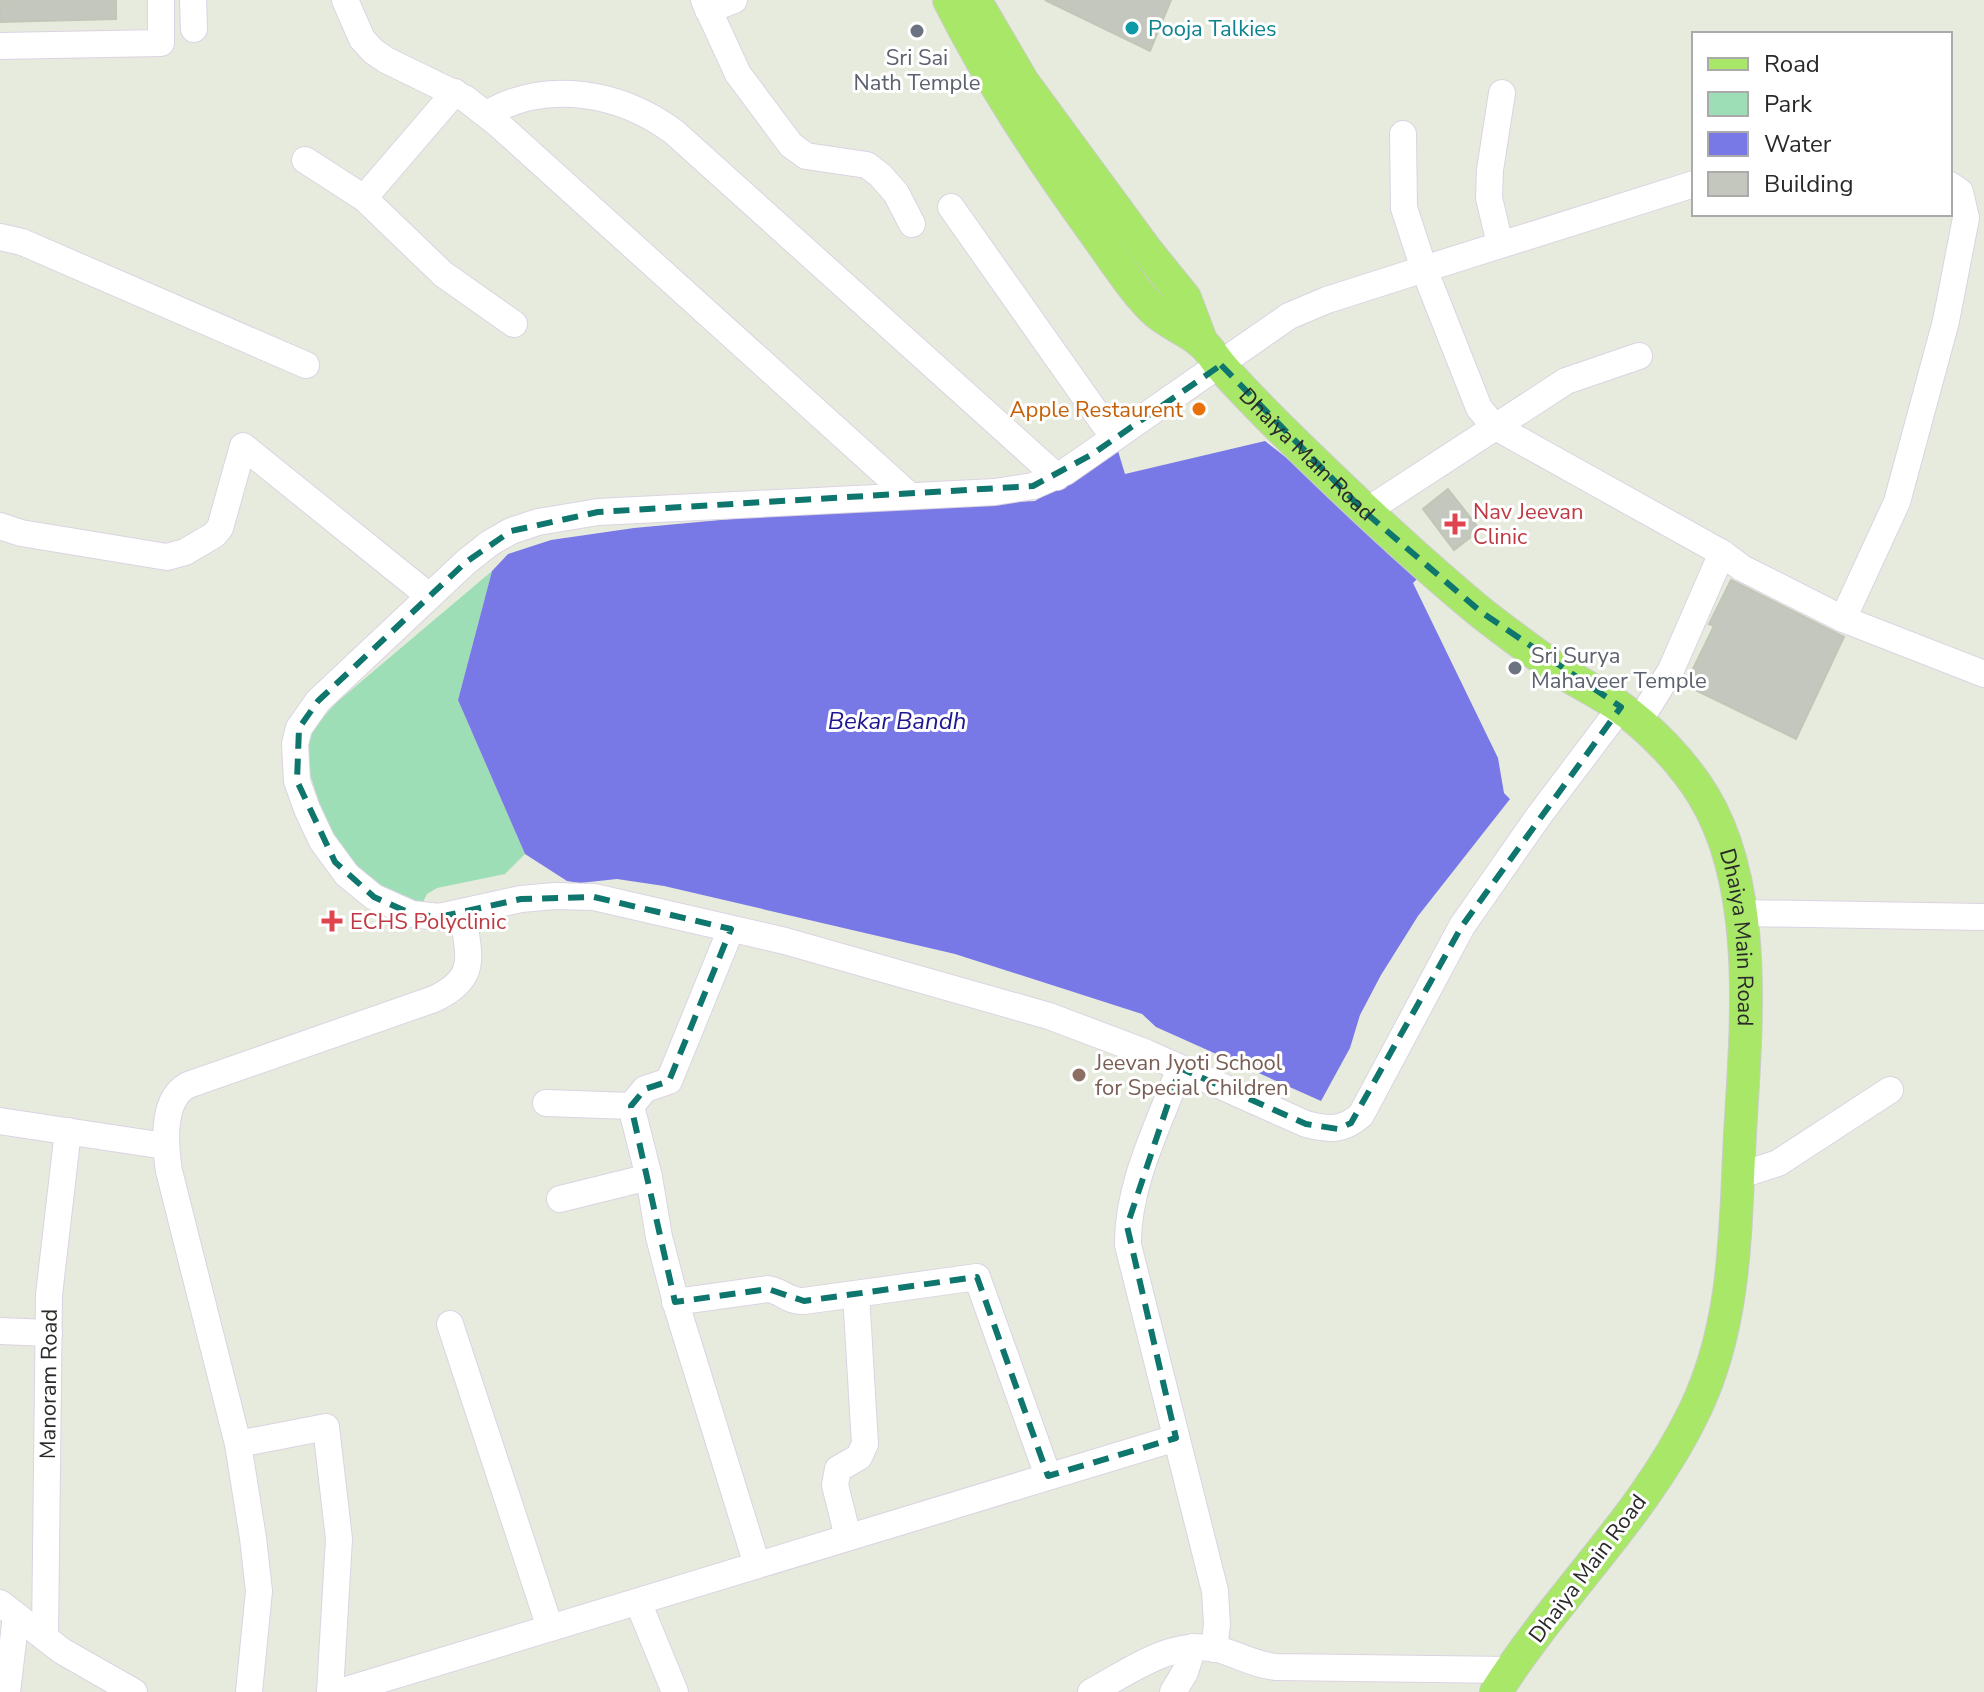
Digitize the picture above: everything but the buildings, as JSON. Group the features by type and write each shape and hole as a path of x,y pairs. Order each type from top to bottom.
{"main road":[{"name":"Dhaiya Main Road","path":"949,0 1007,103 1062,188 1154,311 1212,354 1277,425 1365,512 1481,612 1557,669 1629,715 1681,763 1719,827 1730,859 1741,913 1746,1027 1732,1284 1714,1365 1695,1411 1671,1455 1601,1555 1503,1681"},
{"name":"Dhaiya Main Road","path":"975,0 1040,107 1185,298 1212,354"}],"street":[{"path":"0,46 161,43 161,0"},
{"path":"193,0 194,29"},
{"path":"345,0 362,39 373,51 455,92 487,114 910,496"},
{"path":"734,0 706,5 738,74 791,145 806,156 867,165 896,193 912,224"},
{"path":"364,198 455,92"},
{"path":"1500,244 1489,198 1490,170 1502,93"},
{"path":"487,114 519,99 563,94 614,101 654,117 1057,477"},
{"path":"1403,134 1404,208 1424,269 1479,408 1494,426 1722,553 1742,568 1843,619 1984,674"},
{"path":"305,160 364,198 443,274 514,324"},
{"path":"1692,185 1327,300 1289,316 1212,354 1114,438 1057,477 1033,486 910,496 598,512 538,522 511,531 490,543 429,596 306,714 295,744 297,781 322,841 335,862 374,897 412,914 439,917 538,897 594,897 785,941 1049,1016 1180,1068 1306,1124 1338,1129 1361,1115 1462,926 1538,817 1671,670 1722,553"},
{"path":"1843,619 1897,502 1946,321 1966,218 1960,192 1952,186"},
{"path":"951,207 1114,438"},
{"path":"0,237 22,242 306,365"},
{"path":"1365,512 1566,381 1639,356"},
{"path":"0,526 21,533 173,556 214,535 220,528 243,446 429,596"},
{"path":"249,1692 259,1591 255,1550 238,1444 165,1146 175,1097 179,1089 188,1085 453,991 464,980 468,964 463,913"},
{"path":"1741,913 1984,917"},
{"path":"631,1106 645,1089 669,1081 731,929"},
{"path":"1173,1692 1217,1625 1215,1591 1131,1264 1127,1226 1138,1183 1180,1068"},
{"path":"1738,1176 1778,1163 1890,1090"},
{"path":"546,1103 631,1106"},
{"path":"631,1106 675,1302 757,1565"},
{"path":"0,1121 165,1146"},
{"name":"Manoram Road","path":"45,1638 49,1295 68,1131"},
{"path":"560,1199 649,1177"},
{"path":"675,1302 768,1289 797,1301 977,1277 1048,1476"},
{"path":"848,1537 835,1485 838,1469 859,1457 865,1444 856,1294"},
{"path":"450,1324 550,1628"},
{"path":"0,1331 49,1333"},
{"path":"238,1444 326,1427 339,1539 330,1692"},
{"path":"340,1692 1176,1438"},
{"path":"638,1602 675,1692"},
{"path":"8,1610 101,1675 134,1692"},
{"path":"7,1692 8,1610"},
{"path":"1091,1692 1169,1651 1203,1648 1276,1667 1503,1681"}],"highlighted area":[{"path":"1221,365 1365,512 1481,612 1621,707 1462,926 1351,1123 1338,1129 1306,1124 1180,1068 1127,1226 1176,1438 1048,1476 977,1277 804,1301 768,1289 675,1302 631,1106 645,1089 669,1081 731,929 594,897 521,899 439,917 412,914 374,897 335,862 297,781 299,728 318,701 466,562 511,531 598,512 1033,486 1091,455"}],"green space":[{"path":"492,571 458,700 525,854 505,874 437,888 427,894 420,908 364,882 333,845 306,762 308,741 313,728 337,702"}],"water":[{"name":"Bekar Bandh","path":"1265,441 1370,523 1420,576 1413,583 1498,758 1504,793 1510,799 1418,916 1381,975 1360,1015 1350,1048 1321,1101 1156,1027 1142,1014 955,954 664,886 617,879 580,883 567,881 525,854 458,700 492,571 508,554 551,540 634,528 742,518 1035,501 1118,451 1125,474"}],"place":[{"name":"Pooja Talkies","path":"1132,28"},
{"name":"Sri Sai Nath Temple","path":"917,31"},
{"name":"Apple Restaurent","path":"1199,409"},
{"name":"Nav Jeevan Clinic","path":"1455,524"},
{"name":"Sri Surya Mahaveer Temple","path":"1515,668"},
{"name":"ECHS Polyclinic","path":"332,921"},
{"name":"Jeevan Jyoti School for Special Children","path":"1079,1075"}]}
